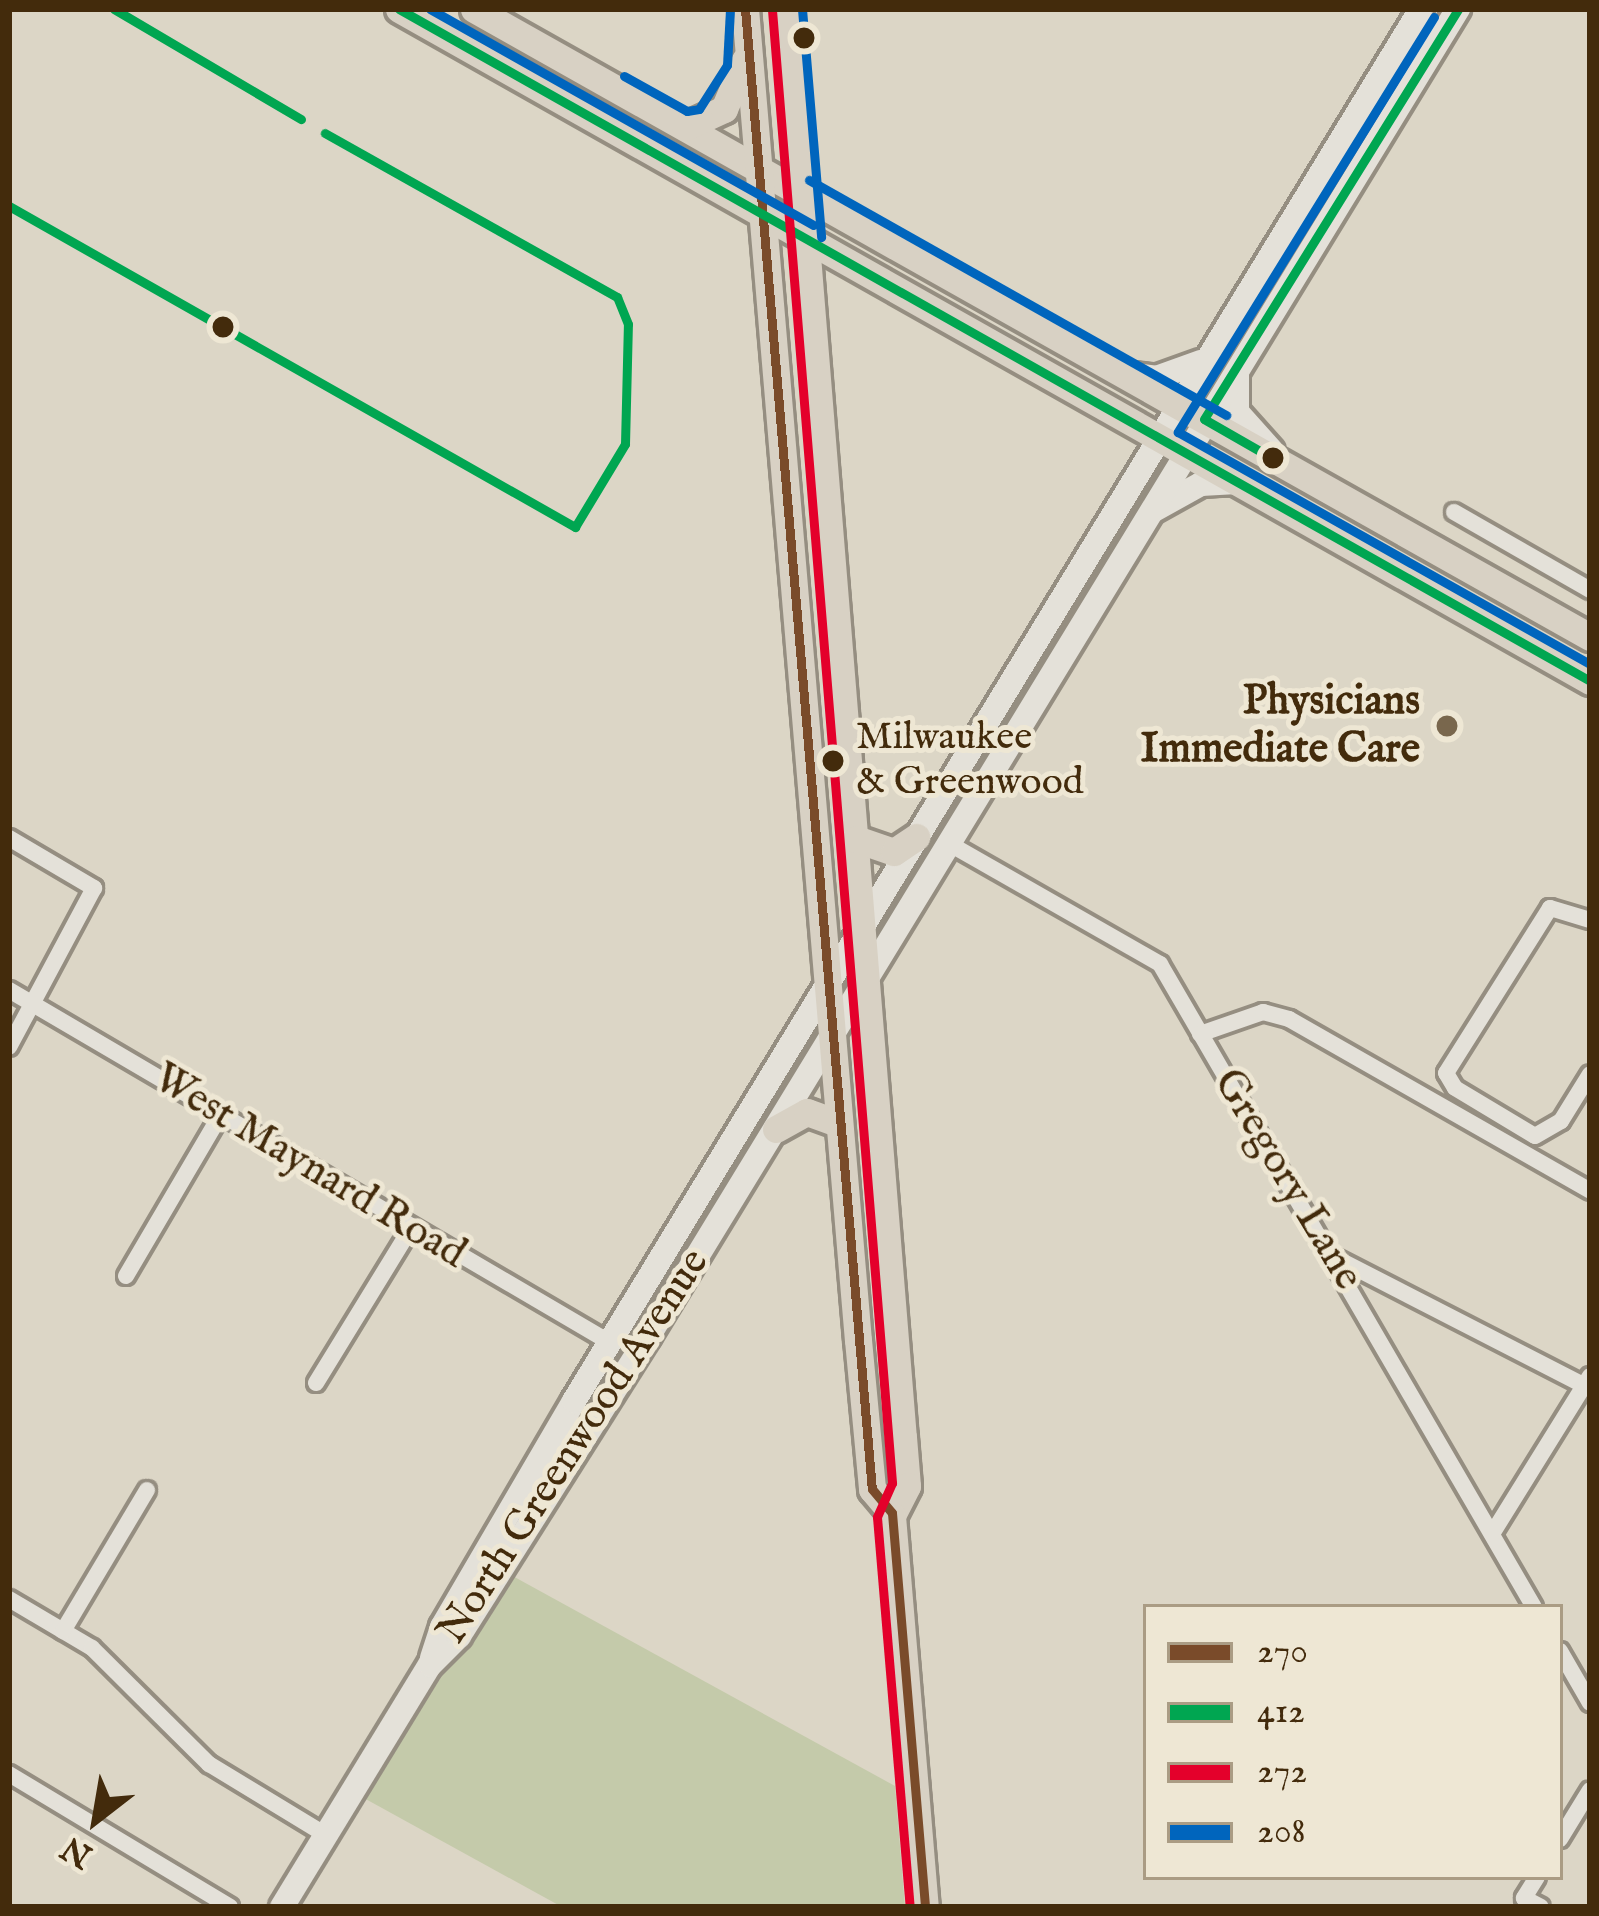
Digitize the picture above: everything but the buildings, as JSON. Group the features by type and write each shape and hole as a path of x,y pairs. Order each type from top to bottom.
{"main road":[{"path":"399,9 1590,681"},
{"path":"474,9 1590,637"},
{"path":"745,9 872,1490 892,1514"},
{"path":"787,9 907,1486 892,1514 925,1907"},
{"name":"North Greenwood Avenue","path":"430,1664 442,1627 609,1342 1421,9"},
{"name":"North Greenwood Avenue","path":"430,1664 459,1636 776,1129 1146,514 1458,9"},
{"path":"685,127 724,109 748,51"},
{"path":"1254,338 1235,380 1235,409 1292,469"},
{"path":"1125,374 1156,378 1203,361"},
{"path":"1146,514 1201,484 1237,482"},
{"path":"856,839 894,852 916,837"},
{"path":"776,1129 807,1112 838,1124"},
{"path":"283,1907 430,1664"}],"street":[{"path":"1454,512 1590,590"},
{"path":"9,838 94,888 9,1047"},
{"name":"Gregory Lane","path":"948,843 1160,964 1532,1604"},
{"path":"1590,920 1550,908 1446,1073 1455,1088 1535,1136 1561,1120 1590,1074"},
{"name":"West Maynard Road","path":"9,990 609,1342"},
{"path":"1200,1034 1262,1012 1289,1019 1590,1191"},
{"path":"126,1276 221,1114"},
{"path":"316,1384 411,1228"},
{"path":"1335,1258 1585,1380 1492,1534"},
{"path":"63,1631 147,1490"},
{"path":"9,1599 92,1648 209,1764 326,1835"},
{"path":"1563,1657 1590,1703"},
{"path":"9,1774 230,1907"},
{"path":"1563,1834 1590,1790"},
{"path":"1535,1880 1524,1898 1541,1907"}],"green space":[{"path":"509,1574 895,1786 905,1907 562,1907 362,1797"}],"transit line":[{"name":"412","path":"114,9 301,119"},
{"name":"412","path":"399,9 1590,681"},
{"name":"208","path":"430,9 813,225"},
{"name":"208","path":"624,76 687,111 699,109 727,65 730,9"},
{"name":"270","path":"745,9 872,1489 892,1513 925,1907"},
{"name":"208","path":"802,9 821,237"},
{"name":"412","path":"1279,462 1204,419 1458,9"},
{"name":"272","path":"772,10 892,1483 877,1517 910,1907"},
{"name":"208","path":"1434,17 1178,432 1590,664"},
{"name":"412","path":"9,206 575,527 625,444 628,324 617,297 325,133"},
{"name":"208","path":"809,180 1226,415"}],"place":[{"name":"Physicians Immediate Care","path":"1447,726"},
{"name":"Milwaukee & Greenwood","path":"833,761"}]}
